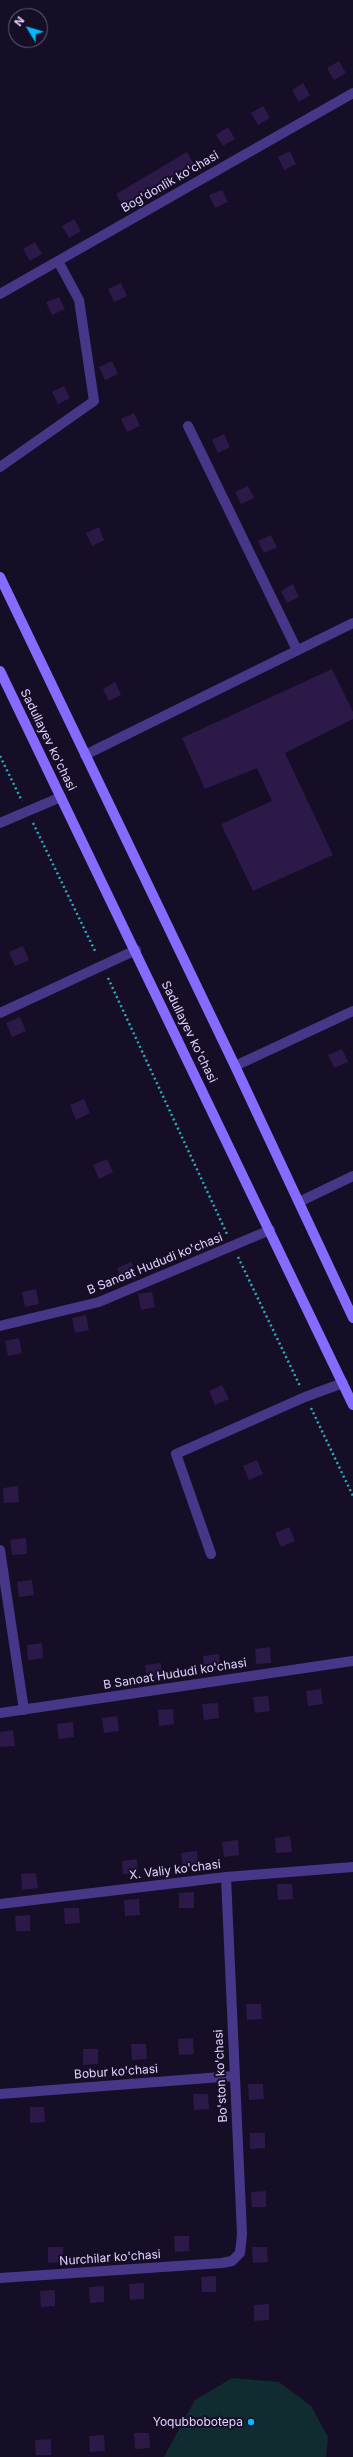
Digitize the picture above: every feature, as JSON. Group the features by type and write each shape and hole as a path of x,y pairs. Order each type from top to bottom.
{"main road":[{"path":"0,577 235,1066 353,1318"},
{"name":"Sadullayev ko'chasi","path":"0,671 136,950 353,1405"}],"street":[{"name":"Bog'donlik ko'chasi","path":"0,294 353,93"},
{"path":"0,467 94,401 79,300 58,261"},
{"path":"188,426 297,650"},
{"path":"85,755 353,622"},
{"path":"0,823 61,797"},
{"path":"0,1013 136,950"},
{"path":"235,1066 353,1011"},
{"path":"299,1202 353,1176"},
{"name":"B Sanoat Hududi ko'chasi","path":"0,1326 99,1302 233,1247 270,1230"},
{"path":"211,1554 176,1454 305,1397 342,1383"},
{"path":"0,1550 24,1710"},
{"name":"B Sanoat Hududi ko'chasi","path":"0,1713 353,1661"},
{"name":"X. Valiy ko'chasi","path":"0,1904 226,1876 353,1867"},
{"name":"Bo'ston ko'chasi","path":"222,2263 232,2261 240,2253 242,2234 226,1876"},
{"name":"Bobur ko'chasi","path":"0,2094 234,2076"},
{"name":"Nurchilar ko'chasi","path":"0,2278 222,2263"}],"path":[{"path":"0,756 102,966 233,1247 353,1496"}],"green space":[{"name":"Yoqubbobotepa","path":"232,2378 279,2382 311,2406 328,2437 326,2457 164,2457 195,2400"}],"building":[{"path":"339,61 346,73 334,80 327,68"},
{"path":"303,83 310,95 299,102 292,90"},
{"path":"263,106 270,118 258,125 251,113"},
{"path":"228,127 235,139 223,146 216,135"},
{"path":"290,151 296,164 284,170 278,157"},
{"path":"187,152 194,164 123,206 116,194"},
{"path":"222,190 228,202 215,208 209,195"},
{"path":"74,219 81,231 69,238 62,226"},
{"path":"35,242 42,254 30,261 23,249"},
{"path":"121,283 127,296 114,302 108,289"},
{"path":"59,297 65,309 52,315 46,302"},
{"path":"112,361 118,374 105,380 99,367"},
{"path":"64,386 70,398 58,404 52,392"},
{"path":"134,413 140,426 127,432 121,419"},
{"path":"224,434 230,447 218,453 212,440"},
{"path":"248,486 254,498 241,504 235,492"},
{"path":"99,527 104,540 92,546 86,533"},
{"path":"271,535 277,547 264,553 258,541"},
{"path":"293,584 299,597 287,603 281,591"},
{"path":"332,669 353,712 353,719 285,753 333,855 253,891 221,824 272,801 257,768 205,789 182,738"},
{"path":"115,682 121,695 109,701 103,689"},
{"path":"23,946 29,960 15,966 9,952"},
{"path":"20,1017 26,1031 12,1037 6,1023"},
{"path":"342,1049 348,1062 334,1068 328,1055"},
{"path":"84,1099 90,1113 76,1120 70,1105"},
{"path":"107,1159 113,1172 99,1179 93,1165"},
{"path":"131,1262 137,1276 123,1282 117,1268"},
{"path":"36,1289 39,1304 25,1307 22,1292"},
{"path":"152,1292 155,1307 141,1310 138,1294"},
{"path":"86,1315 89,1330 75,1333 72,1318"},
{"path":"19,1338 22,1353 8,1356 5,1341"},
{"path":"222,1385 229,1399 215,1405 209,1391"},
{"path":"257,1460 263,1474 249,1480 243,1466"},
{"path":"18,1486 19,1502 4,1503 3,1488"},
{"path":"289,1527 295,1541 281,1547 275,1533"},
{"path":"26,1538 27,1554 12,1555 10,1540"},
{"path":"32,1580 34,1595 19,1597 17,1582"},
{"path":"42,1643 43,1658 28,1660 27,1645"},
{"path":"270,1647 271,1663 256,1664 255,1649"},
{"path":"219,1654 220,1670 205,1672 203,1656"},
{"path":"161,1663 162,1678 147,1680 145,1665"},
{"path":"321,1689 323,1704 308,1706 306,1691"},
{"path":"268,1696 270,1711 255,1713 253,1697"},
{"path":"218,1703 219,1718 204,1720 202,1704"},
{"path":"173,1709 174,1724 159,1726 158,1710"},
{"path":"117,1716 119,1731 104,1733 102,1718"},
{"path":"73,1722 74,1737 59,1739 57,1724"},
{"path":"13,1730 15,1746 0,1747 0,1732"},
{"path":"290,1836 292,1852 276,1853 275,1838"},
{"path":"238,1840 239,1855 224,1857 222,1842"},
{"path":"197,1851 198,1867 183,1868 181,1853"},
{"path":"137,1859 138,1873 123,1874 122,1861"},
{"path":"36,1873 38,1888 22,1890 21,1874"},
{"path":"277,1884 292,1884 293,1899 278,1900"},
{"path":"194,1892 194,1908 179,1908 179,1893"},
{"path":"139,1899 140,1915 125,1916 124,1900"},
{"path":"64,1908 79,1908 80,1923 65,1924"},
{"path":"30,1915 30,1931 16,1931 15,1916"},
{"path":"246,2004 261,2004 262,2019 247,2020"},
{"path":"193,2038 194,2054 179,2055 178,2039"},
{"path":"131,2044 146,2044 147,2059 132,2060"},
{"path":"83,2049 98,2049 98,2064 83,2065"},
{"path":"248,2084 263,2084 264,2099 249,2100"},
{"path":"193,2094 208,2094 209,2109 194,2110"},
{"path":"30,2107 44,2107 45,2122 30,2123"},
{"path":"250,2133 265,2133 265,2148 250,2149"},
{"path":"266,2191 266,2207 252,2207 251,2192"},
{"path":"174,2236 189,2236 189,2251 175,2252"},
{"path":"48,2247 63,2247 63,2262 48,2263"},
{"path":"252,2247 267,2247 268,2262 253,2263"},
{"path":"216,2276 216,2292 202,2292 201,2277"},
{"path":"144,2283 144,2299 130,2300 129,2284"},
{"path":"104,2286 104,2302 90,2303 89,2287"},
{"path":"55,2290 55,2306 41,2307 40,2291"},
{"path":"269,2304 269,2320 254,2321 254,2305"},
{"path":"134,2433 149,2433 150,2448 135,2449"},
{"path":"104,2435 105,2451 90,2452 89,2436"},
{"path":"51,2439 51,2455 36,2455 35,2440"}],"place":[{"name":"Yoqubbobotepa","path":"251,2422"}]}
